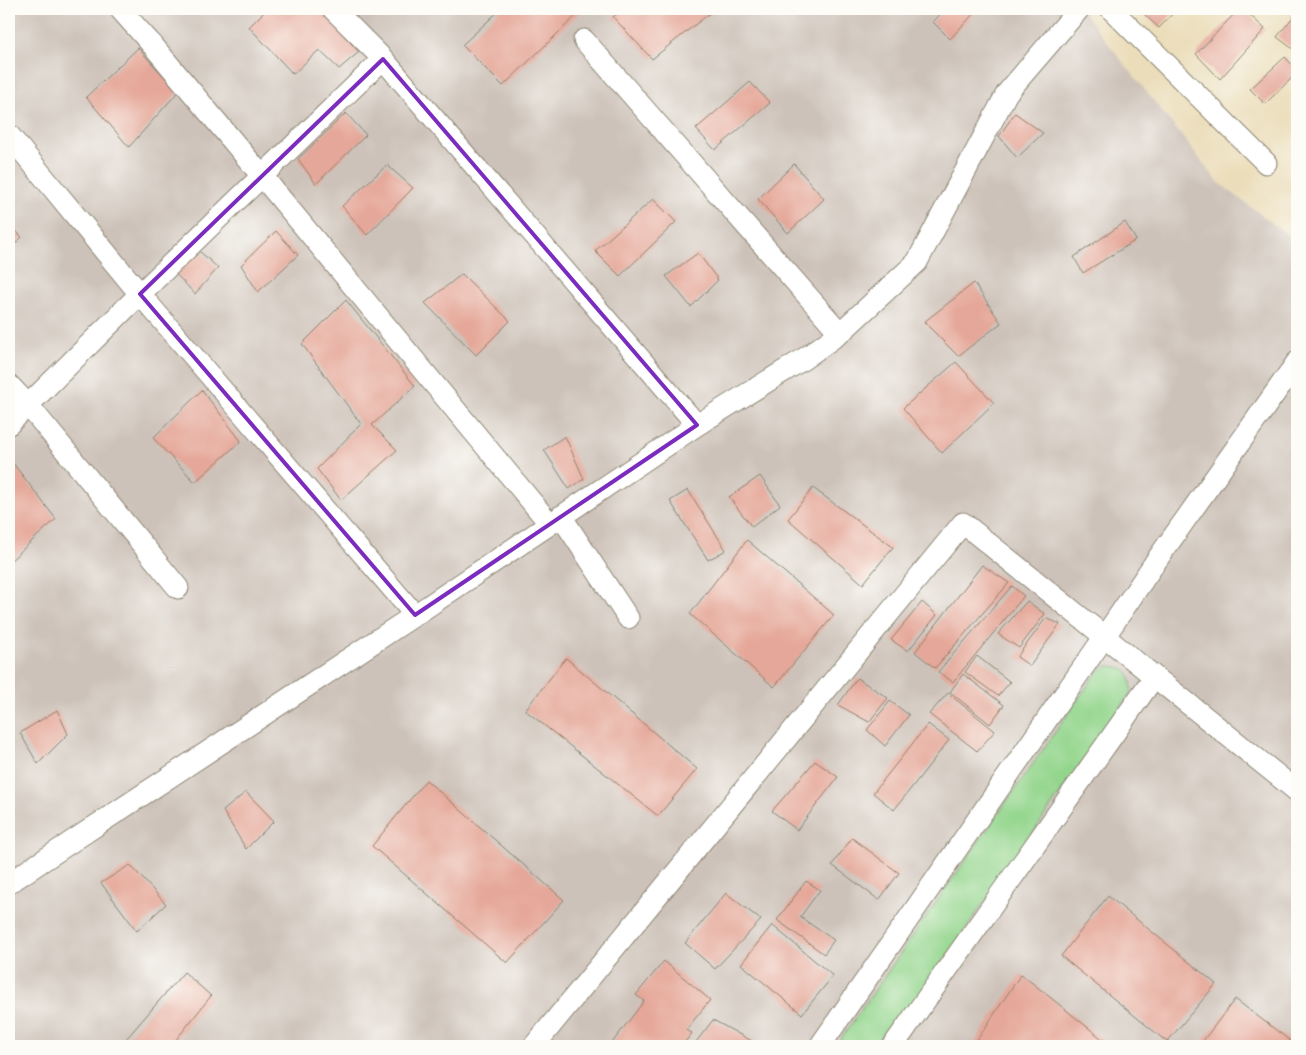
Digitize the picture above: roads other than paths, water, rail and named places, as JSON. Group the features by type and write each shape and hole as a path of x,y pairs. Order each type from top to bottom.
{"street":[{"path":"120,9 556,520 628,618"},
{"path":"333,9 383,59 697,426"},
{"path":"9,883 840,333 917,262 1007,93 1078,9"},
{"path":"1111,9 1266,163"},
{"path":"584,40 840,333"},
{"path":"9,424 140,294 383,59"},
{"path":"9,135 140,294 415,615"},
{"path":"820,1046 1156,561 1297,362"},
{"path":"9,384 178,588"},
{"path":"534,1046 963,523 1297,791"},
{"path":"893,1046 1154,677"}]}
